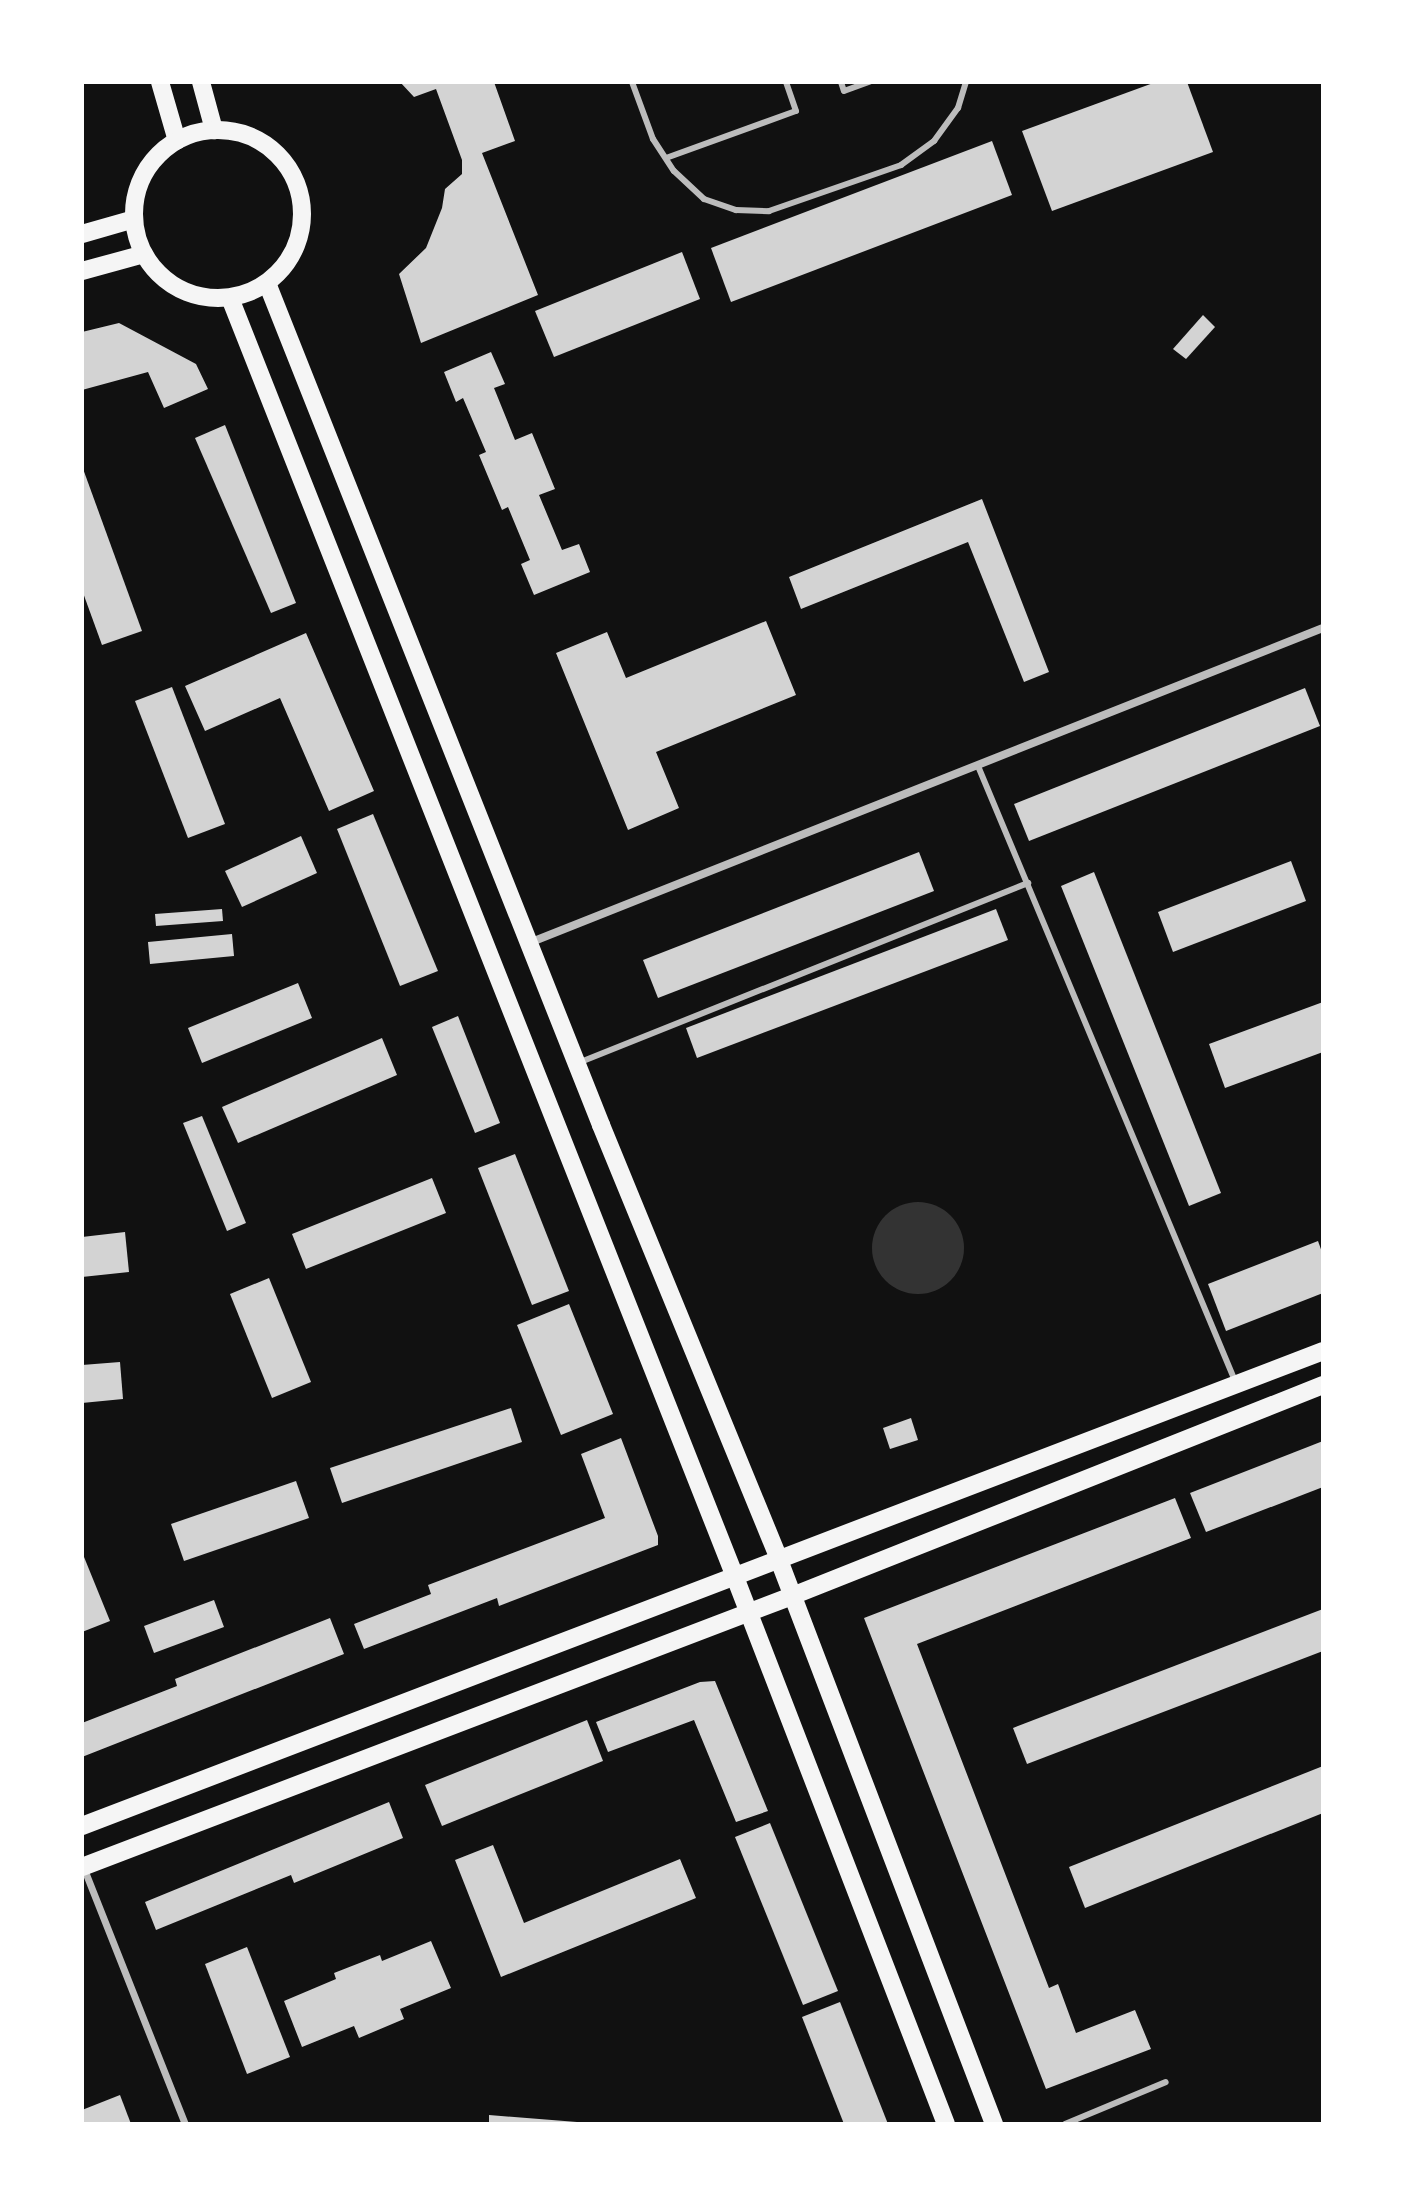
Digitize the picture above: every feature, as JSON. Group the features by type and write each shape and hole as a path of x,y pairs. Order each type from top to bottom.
{"main road":[{"path":"160,82 177,141"},
{"path":"201,82 214,130"},
{"path":"214,130 242,133 267,145 287,164 299,189 302,221 294,251 267,283 230,298 209,298 180,289 155,271 144,254 134,219 135,200 149,166 177,141 214,130"},
{"path":"82,234 134,219"},
{"path":"82,271 144,254"},
{"path":"267,283 577,1063 779,1560 994,2124"},
{"path":"230,298 735,1577 946,2124"},
{"path":"82,1826 1323,1351"},
{"path":"83,1867 792,1596 1323,1385"}],"street":[{"path":"529,943 1323,628"},
{"path":"83,1867 185,2124"}],"lane":[{"path":"632,82 653,139 666,158 704,199 736,210 769,211 901,165 934,141 958,108 966,82"},
{"path":"666,158 796,111 786,82"},
{"path":"841,82 844,91 869,82"},
{"path":"978,766 1237,1384"},
{"path":"577,1063 1028,883"},
{"path":"1065,2124 1166,2082"}],"shaded area":[{"path":"918,1202 935,1206 950,1216 960,1231 964,1248 960,1265 950,1280 935,1290 918,1294 901,1290 886,1280 876,1265 872,1248 876,1231 886,1216 901,1206"}],"building":[{"path":"400,82 494,82 515,141 482,153 538,295 421,343 399,274 426,248 442,208 445,189 462,174 462,160 436,89 414,97"},
{"path":"1156,82 1187,82 1213,152 1052,211 1022,131"},
{"path":"992,141 1012,195 731,302 711,248"},
{"path":"682,252 700,299 554,357 535,311"},
{"path":"1203,315 1215,327 1186,359 1173,349"},
{"path":"119,323 196,364 208,389 164,408 148,372 82,390 82,332"},
{"path":"491,352 505,384 494,388 515,440 532,433 555,489 539,495 562,550 579,544 590,572 534,595 521,564 530,560 508,507 502,510 479,455 486,452 463,398 456,402 444,372"},
{"path":"225,425 296,603 271,613 195,438"},
{"path":"82,466 142,631 102,645 82,590"},
{"path":"982,499 1049,672 1024,682 968,542 801,609 789,577"},
{"path":"766,621 796,695 656,752 679,808 628,830 556,653 607,632 626,678"},
{"path":"306,633 374,791 329,811 280,698 205,731 185,686"},
{"path":"172,687 225,824 188,838 135,701"},
{"path":"1305,688 1320,726 1029,841 1014,804"},
{"path":"373,814 438,971 400,986 337,829"},
{"path":"301,836 317,873 242,907 225,871"},
{"path":"919,852 934,891 658,998 643,960"},
{"path":"1291,861 1306,901 1173,952 1158,912"},
{"path":"1094,872 1221,1193 1189,1206 1061,886"},
{"path":"222,909 223,921 156,926 155,914"},
{"path":"996,909 1008,940 697,1058 686,1028"},
{"path":"232,934 234,956 150,964 148,942"},
{"path":"298,983 312,1018 202,1063 188,1028"},
{"path":"1323,1002 1323,1052 1225,1088 1209,1044"},
{"path":"458,1016 500,1123 475,1133 432,1027"},
{"path":"382,1038 397,1075 238,1143 222,1107"},
{"path":"202,1116 246,1223 227,1231 183,1123"},
{"path":"515,1154 569,1291 532,1305 478,1168"},
{"path":"432,1178 446,1213 306,1269 292,1234"},
{"path":"125,1232 129,1272 82,1277 82,1237"},
{"path":"1318,1241 1323,1255 1323,1293 1226,1331 1208,1284"},
{"path":"269,1278 311,1382 272,1398 230,1294"},
{"path":"569,1304 613,1414 561,1435 517,1325"},
{"path":"120,1362 123,1399 82,1403 82,1365"},
{"path":"511,1408 522,1442 342,1503 330,1468"},
{"path":"911,1418 918,1440 890,1449 883,1428"},
{"path":"621,1438 658,1536 658,1545 499,1606 497,1598 364,1649 354,1624 431,1594 428,1585 605,1518 581,1454"},
{"path":"1323,1441 1323,1487 1206,1532 1190,1493"},
{"path":"296,1481 309,1518 184,1561 171,1524"},
{"path":"1175,1498 1191,1538 917,1644 1049,1988 1058,1984 1076,2033 1135,2010 1151,2049 1046,2089 864,1618"},
{"path":"82,1552 110,1621 82,1632"},
{"path":"214,1600 224,1627 154,1653 144,1626"},
{"path":"1323,1609 1323,1651 1027,1764 1013,1728"},
{"path":"330,1618 344,1654 82,1757 82,1723 177,1686 175,1679"},
{"path":"715,1681 768,1811 736,1822 694,1720 608,1752 596,1722 700,1682"},
{"path":"587,1720 603,1761 442,1826 425,1785"},
{"path":"1323,1766 1323,1813 1085,1908 1069,1867"},
{"path":"389,1802 403,1838 294,1883 291,1875 156,1930 145,1902"},
{"path":"770,1823 838,1991 803,2005 735,1837"},
{"path":"493,1845 524,1923 680,1859 696,1898 501,1977 455,1860"},
{"path":"431,1941 451,1988 400,2009 404,2019 359,2038 354,2026 302,2047 284,2001 336,1979 334,1973 380,1955 382,1961"},
{"path":"247,1947 290,2057 247,2074 205,1964"},
{"path":"840,2002 888,2124 844,2124 802,2017"},
{"path":"120,2095 131,2124 82,2124 82,2110"},
{"path":"489,2115 577,2122 489,2124"}]}
